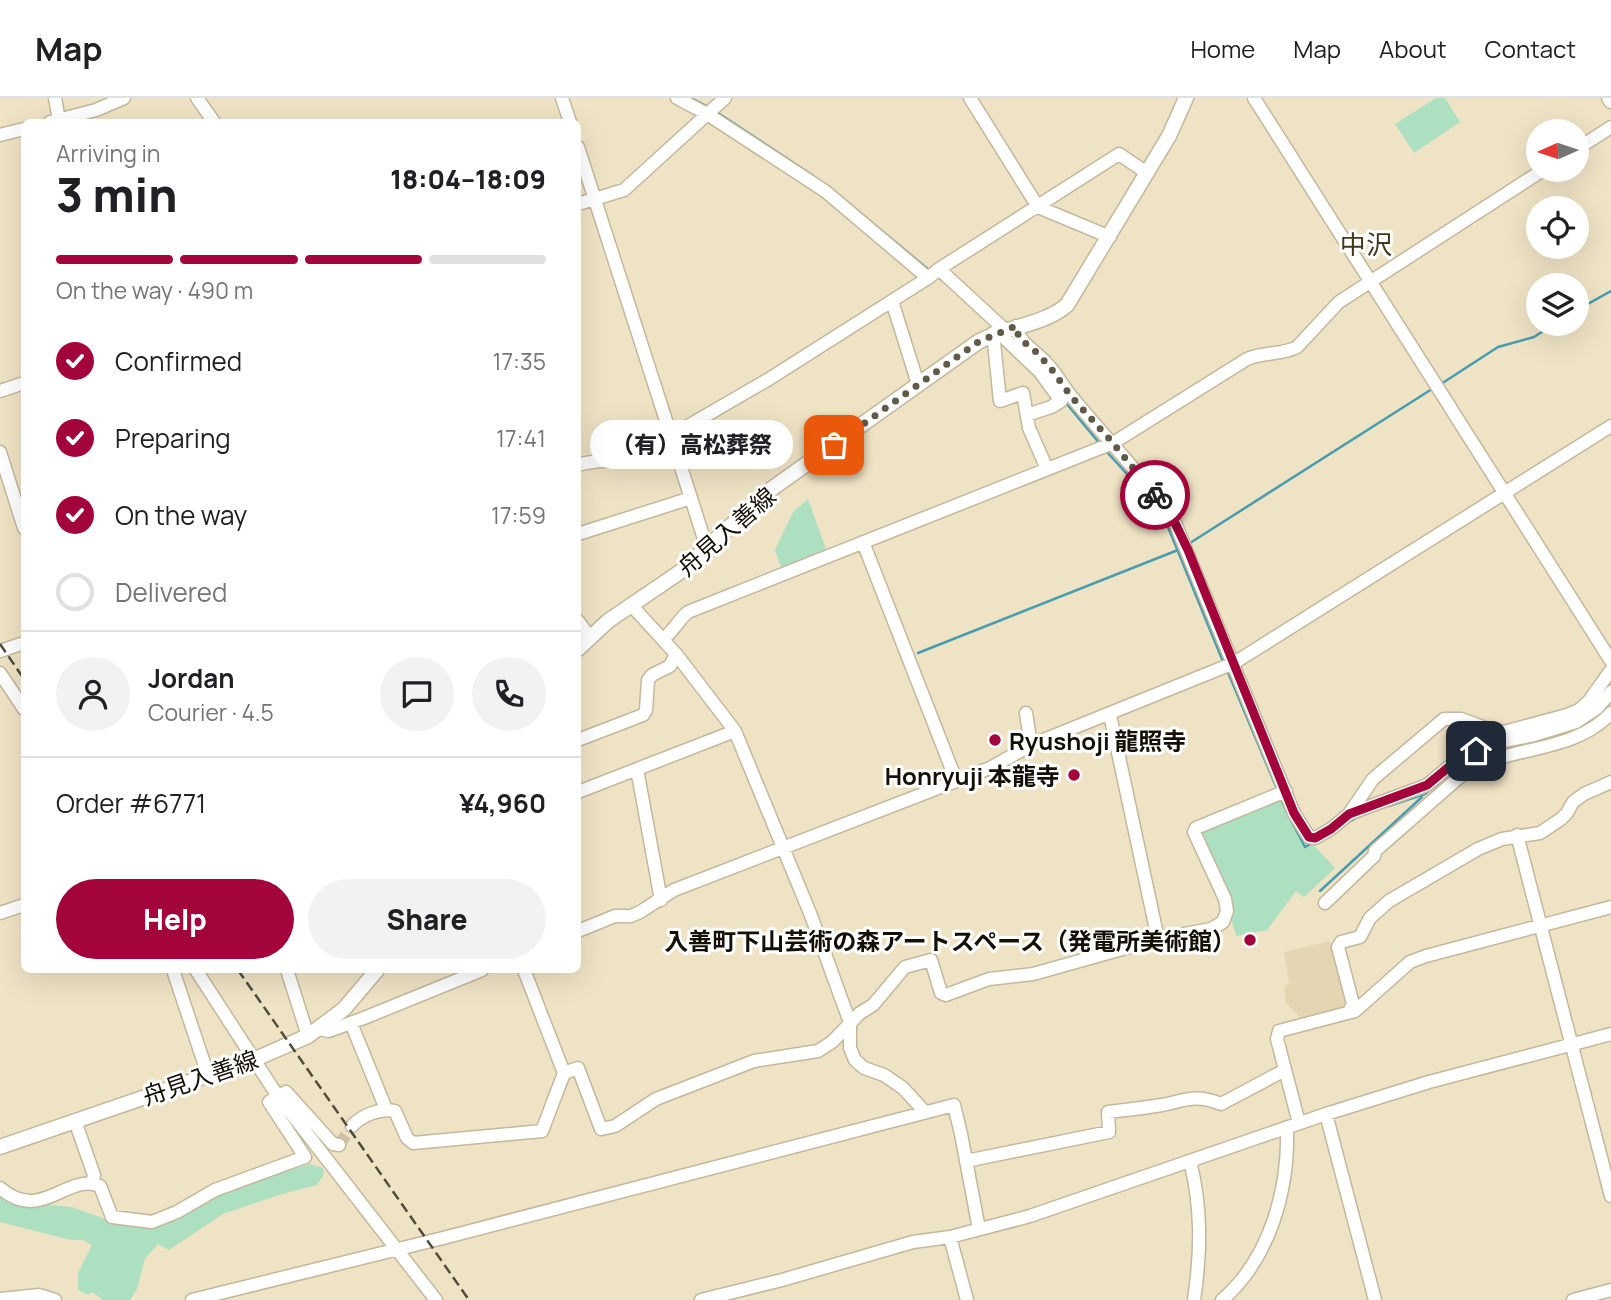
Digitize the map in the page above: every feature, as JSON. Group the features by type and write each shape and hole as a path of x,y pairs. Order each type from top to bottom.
{"main road":[{"name":"舟見入善線","path":"581,645 589,636 680,572 771,490 918,384 1003,330 1049,317 1067,305 1169,136 1186,98"},
{"name":"舟見入善線","path":"0,1147 253,1060 314,1033 344,1009 374,973"}],"street":[{"path":"54,119 55,98"},
{"path":"62,119 96,110 124,98"},
{"path":"197,98 212,119"},
{"path":"562,98 569,119"},
{"path":"677,98 825,191 928,278"},
{"path":"581,203 624,190 635,183 725,98"},
{"path":"970,98 1038,207 1110,237"},
{"path":"1254,98 1611,661"},
{"path":"1589,141 1611,127"},
{"path":"0,135 21,130"},
{"path":"581,464 592,460 601,462 632,457 640,442 688,426 769,379 1119,154 1147,173"},
{"path":"581,158 707,548"},
{"path":"663,639 674,632 681,618 688,612 1113,443 1247,359 1255,355 1290,351 1297,347 1339,302 1526,181"},
{"path":"939,268 1003,330 1040,372 1060,401 1027,415"},
{"path":"892,301 918,384"},
{"path":"1003,330 1000,401 1046,382"},
{"path":"1003,330 1035,351 1113,443 1176,525 1294,813 1309,837 1315,838 1331,829 1349,814 1373,779 1444,719 1461,719 1504,732 1566,715 1579,710 1590,701 1611,670"},
{"path":"0,391 21,384"},
{"path":"1023,393 1029,428 1047,469"},
{"path":"581,930 615,916 631,916 674,890 990,768 1031,745 1234,663 1611,426"},
{"path":"0,452 21,518"},
{"path":"581,533 691,498"},
{"path":"863,542 956,780"},
{"path":"632,606 676,654 735,731 783,846 850,1022 850,1048 855,1059 864,1068 884,1075 903,1088 924,1111"},
{"path":"581,625 589,636"},
{"path":"0,651 21,644"},
{"path":"581,739 643,715 646,710 648,680 670,666 676,654"},
{"path":"0,673 21,704"},
{"path":"1349,814 1427,785 1456,761 1490,744 1534,735 1576,722 1597,708 1611,692"},
{"path":"1026,713 1031,745"},
{"path":"1325,903 1376,851 1464,773 1478,764 1588,732 1611,713"},
{"path":"1110,715 1158,939"},
{"path":"581,791 735,731"},
{"path":"1456,761 1464,773"},
{"path":"637,769 661,900"},
{"path":"1349,1012 1353,1004 1338,947 1340,942 1360,937 1370,918 1389,901 1420,882 1478,849 1517,835 1540,833 1567,813 1573,802 1584,794 1611,782"},
{"path":"564,1073 578,1068 601,1129 615,1126 656,1098 754,1061 818,1051 873,1005 905,967 932,960 940,993 946,995 989,979 1033,974 1158,939 1211,929 1223,922 1227,911 1225,899 1195,837 1196,828 1286,791"},
{"path":"1517,835 1611,1196"},
{"path":"0,913 21,906"},
{"path":"1222,1300 1246,1276 1260,1255 1275,1212 1288,1158 1293,1126 1285,1070 1277,1039 1279,1031 1355,1011 1410,962 1611,907"},
{"path":"174,973 208,1075"},
{"path":"198,973 277,1095 436,1300"},
{"path":"289,973 314,1033 351,1023 475,973"},
{"path":"352,1126 359,1118 386,1109 395,1111 407,1138 413,1143 542,1131 564,1073 525,973"},
{"path":"351,1023 386,1109"},
{"path":"701,1300 913,1242 950,1237 1030,1216 1326,1114 1429,1082 1611,1034"},
{"path":"966,1161 1109,1132 1108,1112 1187,1098 1204,1098 1221,1104 1285,1070"},
{"path":"0,1188 7,1194 39,1202 82,1183 92,1183 100,1186 112,1217 152,1222 177,1212 215,1190 305,1157 270,1102 277,1095 286,1092 333,1144 339,1145"},
{"path":"192,1300 447,1237 954,1105 979,1229"},
{"path":"1326,1114 1375,1300"},
{"path":"75,1121 94,1175 92,1183"},
{"path":"1190,1161 1197,1187 1200,1227 1200,1260 1194,1300"},
{"path":"950,1237 967,1300"},
{"path":"1573,1300 1611,1290"},
{"path":"0,1299 40,1295 55,1300"}],"shaded area":[{"path":"1330,941 1347,1007 1301,1018 1285,1002 1285,986 1289,983 1284,952"}],"green space":[{"path":"1436,98 1445,98 1460,122 1414,153 1395,124"},
{"path":"808,499 827,552 782,570 775,550 793,512"},
{"path":"1283,796 1308,839 1335,868 1304,897 1296,891 1267,930 1236,936 1225,883 1198,832"},
{"path":"310,1164 323,1168 324,1174 317,1185 223,1214 169,1250 158,1244 145,1259 137,1289 130,1300 103,1300 92,1292 88,1295 78,1290 78,1273 92,1245 83,1240 71,1240 0,1222 0,1192 24,1203 72,1207 111,1221 140,1226 218,1193"}],"waterway":[{"path":"691,98 710,108"},
{"path":"715,111 812,175"},
{"path":"829,187 929,270"},
{"path":"937,276 948,285"},
{"path":"1589,303 1611,291"},
{"path":"1441,384 1498,347 1536,336"},
{"path":"1190,543 1432,389"},
{"path":"1066,403 1100,444"},
{"path":"1106,451 1147,496 1168,527 1224,664"},
{"path":"918,653 1178,550"},
{"path":"1227,670 1277,789"},
{"path":"1476,757 1552,739 1580,728 1592,719"},
{"path":"1389,806 1425,794 1457,770"},
{"path":"1320,891 1422,797"},
{"path":"1281,799 1287,812"},
{"path":"1347,823 1360,816"},
{"path":"1290,818 1305,847 1314,842"}],"tunnel":[{"path":"339,1145 352,1126"}],"railway":[{"path":"0,644 21,675"},
{"path":"240,973 469,1300"}],"way so far":[{"path":"834,445 978,342 1016,326 1019,338 1050,367 1070,395 1155,495"}],"place":[{"name":"（有）高松葬祭","path":"834,445"},
{"name":"Ryushoji 龍照寺","path":"995,740"},
{"name":"Honryuji 本龍寺","path":"1074,775"},
{"name":"入善町下山芸術の森アートスペース（発電所美術館）","path":"1250,940"}],"district":[{"name":"中沢","path":"1366,244"}],"route":[{"path":"1155,495 1176,525 1188,550 1294,813 1309,837 1315,838 1331,829 1349,814 1427,785 1456,761 1476,751"}]}
